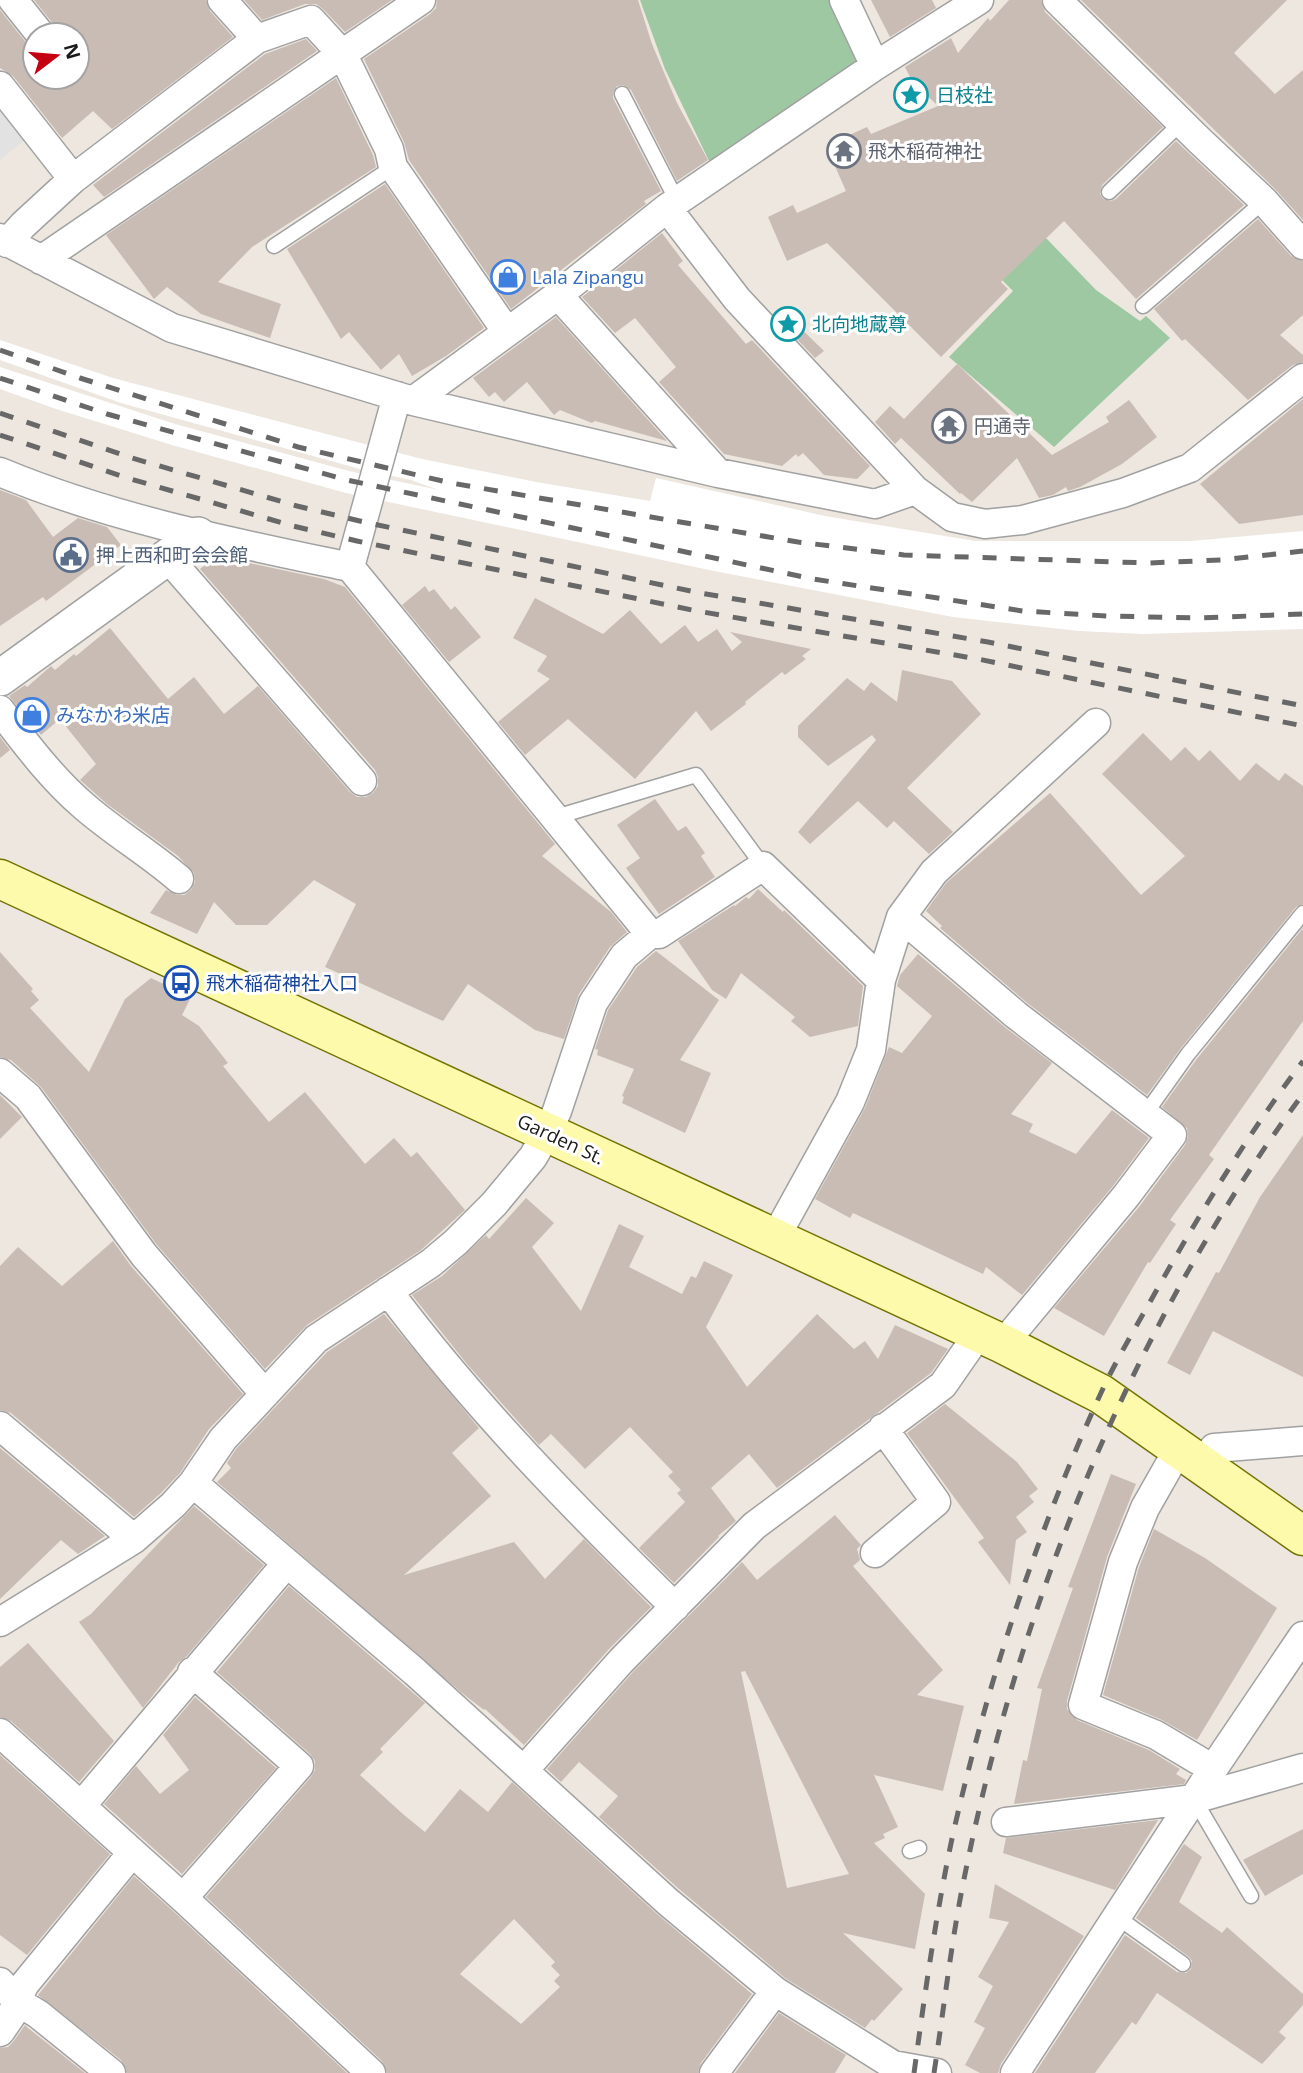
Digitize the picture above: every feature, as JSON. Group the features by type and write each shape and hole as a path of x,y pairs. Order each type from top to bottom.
{"main road":[{"name":"Garden St.","path":"0,879 1073,1378 1303,1536"}],"street":[{"path":"13,0 30,21"},
{"path":"222,0 257,39"},
{"path":"41,260 421,0"},
{"path":"844,0 875,66"},
{"path":"350,567 405,398 507,332 558,295 672,204 875,66 979,0"},
{"path":"1057,0 1264,201 1303,245"},
{"path":"507,332 393,167 389,149 343,55 311,20 257,39 73,179 3,240 172,328 405,398 718,473 875,504 915,490"},
{"path":"0,86 73,179"},
{"path":"672,204 737,299 915,490 951,517 985,524 1023,520 1123,493 1190,468 1303,378"},
{"path":"558,295 718,473"},
{"path":"0,472 118,515 198,536 350,567 650,934"},
{"path":"0,678 198,536"},
{"path":"168,558 362,781"},
{"path":"0,710 36,758 83,806 117,834 153,856 178,879"},
{"path":"775,1238 850,1102 871,1050 881,980 901,917 934,872 1096,723"},
{"path":"0,1622 134,1539 173,1505 193,1483 223,1438 316,1339 431,1263 495,1204 533,1157 547,1133 593,1003 624,956 650,934 659,934 763,866 881,980"},
{"path":"524,1770 621,1661 754,1526 943,1385 991,1339 1118,1206 1172,1135 1016,1015 901,917"},
{"path":"0,1073 28,1097 144,1255 265,1394"},
{"path":"388,1290 416,1328 566,1500 675,1607"},
{"path":"0,1426 134,1539"},
{"path":"875,1553 936,1502 883,1428"},
{"path":"1213,1769 1156,1735 1083,1706 1124,1562 1145,1508 1189,1458 1214,1448 1303,1441"},
{"path":"193,1483 415,1672 668,1902 775,1991 892,2065 937,2073"},
{"path":"81,1806 287,1563"},
{"path":"1015,2073 1303,1636"},
{"path":"183,1898 299,1766 192,1672"},
{"path":"0,1733 372,2073"},
{"path":"1006,1822 1194,1799 1303,1768"},
{"path":"9,1992 24,1985 132,1853"},
{"path":"714,2073 775,1991"},
{"path":"0,2032 9,1992"},
{"path":"9,1992 111,2073"}],"lane":[{"path":"622,94 672,204"},
{"path":"1109,192 1181,123"},
{"path":"274,246 393,167"},
{"path":"1143,306 1264,201"},
{"path":"556,817 696,775 763,866"},
{"path":"1146,1113 1188,1054 1303,913"},
{"path":"1194,1799 1251,1896"},
{"path":"1117,1917 1183,1964"}],"green space":[{"path":"640,0 833,0 863,61 711,165 665,69"},
{"path":"974,163 1096,290 1140,321 1146,316 1170,338 1054,447 949,357 1013,291 917,194"}],"shaded area":[{"path":"0,104 26,139 0,160"}],"pier":[{"path":"0,340 113,378 422,459 650,501 656,478 825,516 975,541 1191,541 1303,531 1303,629 1143,634 1079,631 953,617 714,571 346,493 172,445 0,389 0,367 175,424 349,471 439,490 411,480 360,469 121,403 0,360"}],"building":[{"path":"34,0 206,0 210,11 233,37 112,129 93,111 62,138 25,91 91,91 91,21 51,21"},
{"path":"244,0 392,0 345,32 316,4 305,4 262,20"},
{"path":"437,0 638,0 652,44 677,103 708,160 677,181 631,90 623,85 617,86 613,98 661,191 644,201 646,204 511,309 409,160 404,142 364,59 430,14 436,8"},
{"path":"871,0 932,0 936,8 890,37"},
{"path":"1009,0 1041,0 1045,12 1163,127 1102,185 1100,194 1103,199 1116,199 1176,141 1244,205 1136,299 1064,221 1001,282 1008,289 941,357 827,243 787,261 768,217 793,205 797,213 846,191 830,155 837,152 832,143 867,127 871,134 938,106 912,81 905,67 951,38 958,53 988,18 990,21"},
{"path":"1081,0 1287,0 1234,53 1275,94 1303,70 1303,220 1275,189"},
{"path":"0,10 21,36 21,86 13,76 0,68"},
{"path":"306,39 317,51 104,197 93,185 265,54"},
{"path":"336,78 373,155 376,167 252,247 218,282 281,304 270,338 201,314 167,287 154,299 106,235"},
{"path":"385,184 484,328 446,356 412,376 399,354 381,370 349,332 341,339 287,249"},
{"path":"1258,219 1291,256 1303,261 1303,315 1280,335 1303,355 1303,362 1293,365 1248,400 1185,339 1182,341 1154,309"},
{"path":"662,233 683,261 678,265 746,344 752,340 870,466 857,479 824,475 803,453 798,457 796,454 782,466 724,454 659,382 676,367 635,318 615,333 582,297"},
{"path":"784,312 824,351 815,358 777,318"},
{"path":"556,317 667,441 595,421 592,423 560,410 554,415 527,382 504,402 495,392 489,397 473,378"},
{"path":"957,364 1052,455 1109,422 1106,417 1129,400 1157,437 1122,464 1080,487 1068,491 1066,487 1053,495 1039,498 1017,458 972,502 901,438 895,444 875,422 890,406 904,419"},
{"path":"1303,399 1303,515 1239,524 1200,484"},
{"path":"0,490 26,500 53,537 78,518 107,527 121,545 46,601 43,597 0,626"},
{"path":"217,556 324,579 345,587 555,844 542,856 611,912 627,932 610,947 579,994 564,1039 535,1030 468,984 443,1021 325,967 356,904 314,880 267,925 236,925 214,902 197,934 150,913 166,890 184,895 191,890 195,882 194,873 178,856 107,804 80,780 96,764 60,719 41,735 9,696 25,685 27,687 51,666 55,670 74,654 76,656 110,628 168,699 194,677 224,714 258,686 350,792 357,797 366,797 378,786 375,770 200,569"},
{"path":"425,586 429,592 434,589 451,610 455,606 481,637 449,662 402,605"},
{"path":"535,598 603,634 630,610 661,644 685,625 698,642 717,629 732,651 742,642 730,632 811,649 802,656 806,659 785,675 782,672 711,731 696,711 635,779 568,719 525,755 498,722 550,679 537,671 547,656 513,638"},
{"path":"902,670 952,681 981,714 907,788 953,832 929,854 894,821 887,828 858,801 810,844 798,832 876,740 872,735 828,766 798,737 798,726 847,678 864,691 871,682 897,702"},
{"path":"1143,733 1171,761 1185,747 1199,761 1210,750 1240,781 1256,763 1279,781 1285,773 1303,786 1303,904 1296,907 1181,1048 1147,1095 1026,1002 940,928 942,926 926,911 946,883 1050,793 1141,895 1185,856 1102,774"},
{"path":"0,737 10,750 0,758"},
{"path":"655,799 678,831 686,826 705,853 701,856 715,877 659,914 626,868 640,858 617,825"},
{"path":"758,889 783,912 784,910 863,986 858,1026 810,1037 791,1021 795,1017 741,973 726,999 712,990 678,941 746,897 749,899"},
{"path":"1303,928 1303,1021 1209,1155 1214,1159 1170,1220 1176,1224 1150,1263 1148,1262 1104,1336 1054,1308 1139,1207 1185,1145 1187,1128 1162,1107 1196,1060"},
{"path":"656,951 719,1000 680,1060 711,1073 685,1133 622,1103 622,1096 634,1069 597,1055 598,1050 595,1049 608,1010 637,967"},
{"path":"0,952 33,989 31,991 39,1000 30,1008 89,1072 125,999 151,978 191,997 182,1015 199,1026 228,1063 223,1066 269,1122 305,1092 365,1164 394,1138 411,1157 417,1152 465,1210 421,1250 307,1325 265,1369 157,1245 41,1087 11,1060 0,1057"},
{"path":"918,954 1052,1063 1011,1114 1033,1124 1029,1132 1076,1154 1112,1110 1149,1138 1113,1186 1022,1295 986,1267 983,1274 853,1213 850,1218 815,1199 865,1108 889,1047 902,1053 932,1016 897,986 900,975"},
{"path":"0,1095 22,1117 0,1139"},
{"path":"1303,1135 1303,1377 1213,1331 1190,1375 1167,1363 1260,1197"},
{"path":"526,1198 554,1223 532,1247 581,1311 619,1224 644,1236 629,1267 682,1294 691,1276 696,1278 704,1261 733,1275 706,1327 747,1387 817,1314 854,1349 865,1341 878,1359 895,1325 948,1349 931,1373 777,1488 749,1454 711,1488 736,1521 718,1536 674,1583 639,1548 685,1502 677,1493 681,1490 668,1476 673,1472 630,1427 585,1469 551,1434 539,1445 467,1364 412,1295 442,1276 486,1235 489,1239"},
{"path":"113,1241 131,1266 243,1394 209,1429 180,1473 134,1517 11,1413 0,1410 0,1266 18,1247 62,1286"},
{"path":"384,1314 479,1428 452,1453 491,1496 404,1575 514,1542 545,1579 584,1539 651,1607 609,1649 524,1745 217,1482 231,1468 227,1463 236,1449 327,1352"},
{"path":"945,1404 1017,1462 1038,1489 1029,1496 1034,1502 1016,1517 1027,1532 1016,1540 1010,1585 978,1542 984,1538 907,1433"},
{"path":"0,1448 105,1536 78,1554 61,1540 0,1599"},
{"path":"1111,1474 1136,1484 1107,1557 1067,1709 1077,1720 1149,1750 1180,1769 1176,1774 1186,1780 1184,1784 1014,1804 1023,1760 1027,1761 1042,1689 1037,1688 1073,1588 1068,1587"},
{"path":"194,1506 264,1565 179,1662 143,1708 79,1622 91,1614"},
{"path":"835,1515 861,1545 857,1549 860,1560 853,1566 943,1670 917,1695 964,1706 943,1791 874,1775 898,1827 883,1834 885,1838 874,1843 925,1894 915,1949 843,1933 903,1989 865,2028 785,1978 599,1817 618,1796 579,1762 561,1782 547,1769 633,1672 742,1562 757,1580","holes":["745,1671 849,1874 787,1888 741,1672"]},
{"path":"1154,1529 1205,1558 1277,1608 1197,1740 1162,1720 1103,1695 1139,1567"},
{"path":"289,1586 425,1703 380,1749 383,1752 360,1775 404,1815 425,1832 460,1789 488,1812 512,1782 657,1914 752,1994 701,2063 698,2073 387,2073 382,2061 206,1897 315,1770 315,1761 310,1754 217,1672","holes":["514,1919 555,1962 551,1966 560,1975 554,1981 560,1987 521,2024 460,1974"]},
{"path":"28,1643 114,1741 79,1782 11,1721 0,1717 0,1667"},
{"path":"195,1697 276,1768 182,1874 104,1804 136,1766 160,1794 189,1770 163,1735"},
{"path":"0,1755 110,1854 27,1955 0,1935"},
{"path":"1158,1820 1115,1890 1003,1853 1006,1838"},
{"path":"1303,1829 1303,1874 1265,1896 1243,1860"},
{"path":"1184,1844 1202,1857 1179,1902 1222,1933 1227,1927 1303,1994 1303,2005 1279,2032 1286,2038 1262,2064 1157,1993 1136,2025 1132,2022 1095,2073 1035,2073 1125,1935 1177,1972 1186,1973 1191,1969 1192,1961 1189,1957 1136,1918"},
{"path":"134,1876 347,2073 127,2073 121,2060 38,1995"},
{"path":"995,1884 1084,1936 1001,2064 998,2073 980,2073 965,2065 985,2028 974,2022 993,1986 978,1977 1009,1922 989,1918"},
{"path":"779,2013 846,2055 835,2073 735,2073"},
{"path":"25,2025 85,2073 0,2073 0,2048 8,2047"}],"railway":[{"path":"0,350 298,447 451,483 798,542 904,555 1149,563 1221,560 1303,551"},
{"path":"0,378 107,414 347,480 813,579 1023,611 1196,618 1303,614"},
{"path":"0,413 132,458 297,506 364,522 700,593 988,642 1303,706"},
{"path":"0,435 124,477 293,526 357,541 697,611 978,659 1303,726"},
{"path":"914,2073 941,1893 953,1834 981,1722 1034,1556 1100,1395 1133,1331 1225,1174 1303,1061"},
{"path":"934,2073 959,1903 987,1775 1051,1569 1091,1468 1136,1369 1187,1273 1242,1181 1303,1094"}],"place":[{"name":"日枝社","path":"911,95"},
{"name":"飛木稲荷神社","path":"844,151"},
{"name":"Lala Zipangu","path":"508,277"},
{"name":"北向地蔵尊","path":"788,324"},
{"name":"円通寺","path":"949,426"},
{"name":"押上西和町会会館","path":"71,555"},
{"name":"みなかわ米店","path":"32,715"},
{"name":"飛木稲荷神社入口","path":"181,983"}]}
